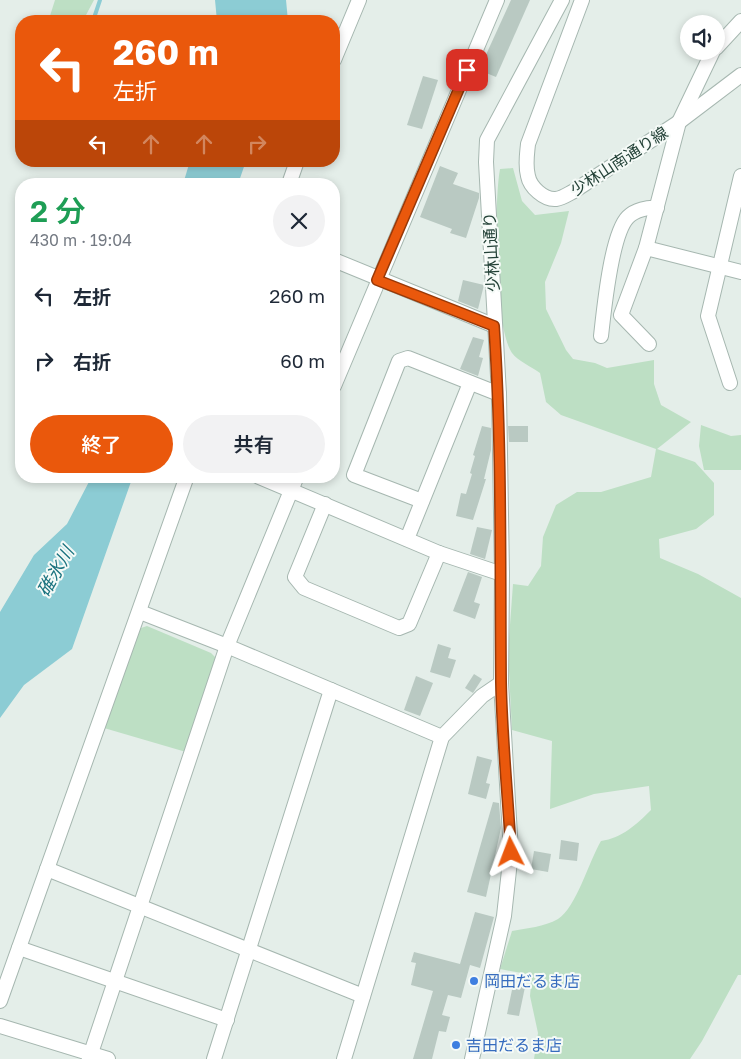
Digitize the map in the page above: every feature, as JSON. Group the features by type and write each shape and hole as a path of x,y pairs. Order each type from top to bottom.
{"street":[{"path":"340,46 359,0"},
{"path":"340,371 497,0"},
{"name":"少林山通り","path":"472,1059 504,916 511,852 501,683 502,574 499,394 486,162 488,140 562,0"},
{"name":"少林山南通り線","path":"582,0 528,144 526,164 528,178 533,187 546,197 562,198 679,122 741,75"},
{"path":"725,38 741,21"},
{"path":"649,344 622,315 646,248 679,122 709,60"},
{"path":"730,383 708,316 741,176"},
{"path":"601,336 610,269 622,225 629,215 648,207 656,208"},
{"path":"646,248 741,272"},
{"path":"340,263 377,280 494,326"},
{"path":"422,501 354,475 399,361 408,358 499,394"},
{"path":"407,539 470,383"},
{"path":"0,1001 185,483"},
{"path":"273,483 439,553 502,574"},
{"path":"90,1056 227,646 294,483"},
{"path":"325,504 296,577 304,588 399,628 409,624 439,553"},
{"path":"140,612 227,646 442,737"},
{"path":"344,1059 442,737 482,696 501,683"},
{"path":"214,1059 331,690"},
{"path":"47,869 362,996"},
{"path":"19,948 227,1020"},
{"path":"0,1026 90,1056 108,1059"}],"green space":[{"path":"55,0 94,0 86,15 50,15"},
{"path":"513,168 522,201 535,215 569,211 561,243 545,282 546,309 566,350 573,359 595,363 607,368 654,360 654,384 661,405 691,422 657,449 695,462 714,483 714,515 696,529 659,539 660,558 698,574 741,598 741,975 738,975 690,1059 534,1059 538,1033 530,996 532,975 500,969 512,931 553,922 565,913 576,895 601,841 622,834 651,810 649,786 594,794 550,809 552,741 512,730 508,652 513,584 528,586 541,566 543,537 556,505 577,492 601,492 651,477 656,449 561,415 546,402 540,373 512,353 506,339 502,318 496,235 500,169"},
{"path":"701,425 731,436 741,435 741,470 704,470 699,446"},
{"path":"147,626 211,653 218,660 186,752 104,728 138,629"}],"water":[{"path":"215,0 286,0 287,15 216,15"},
{"path":"188,167 244,167 240,178 185,178"},
{"name":"碓氷川","path":"88,483 131,483 72,649 24,685 0,718 0,612 34,555 67,524"}],"building":[{"path":"511,0 530,0 496,77 479,70"},
{"path":"423,76 438,80 422,129 407,125"},
{"path":"440,166 458,173 453,184 479,193 466,238 450,233 452,229 420,217"},
{"path":"463,280 484,285 478,309 458,301"},
{"path":"473,337 484,340 479,357 483,358 478,376 460,369"},
{"path":"482,426 491,428 491,450 484,479 486,479 473,520 456,516 461,493 466,494 472,474 470,473 475,456 473,455"},
{"path":"508,426 528,426 528,442 509,442"},
{"path":"477,527 492,530 485,559 470,554"},
{"path":"468,572 482,577 474,602 480,604 475,619 453,611"},
{"path":"438,644 451,648 448,658 456,660 450,678 430,672"},
{"path":"474,674 482,679 473,693 465,688"},
{"path":"416,676 433,683 420,716 404,710"},
{"path":"477,756 492,760 486,783 490,784 486,799 468,794"},
{"path":"493,802 499,803 501,828 486,897 467,892"},
{"path":"561,840 579,843 577,861 559,859"},
{"path":"534,851 551,854 548,872 531,869"},
{"path":"475,912 494,917 480,968 470,965 461,998 448,995 442,1015 450,1017 446,1032 439,1031 432,1059 413,1059 433,991 411,985 416,963 411,962 414,952 460,964"},
{"path":"513,985 525,987 519,1016 507,1014"}],"waterway":[{"path":"95,15 100,0"}],"place":[{"name":"岡田だるま店","path":"474,981"},
{"name":"吉田だるま店","path":"456,1045"}],"route":[{"path":"467,70 377,280 494,326 499,394 502,574 501,683 511,852"}]}
